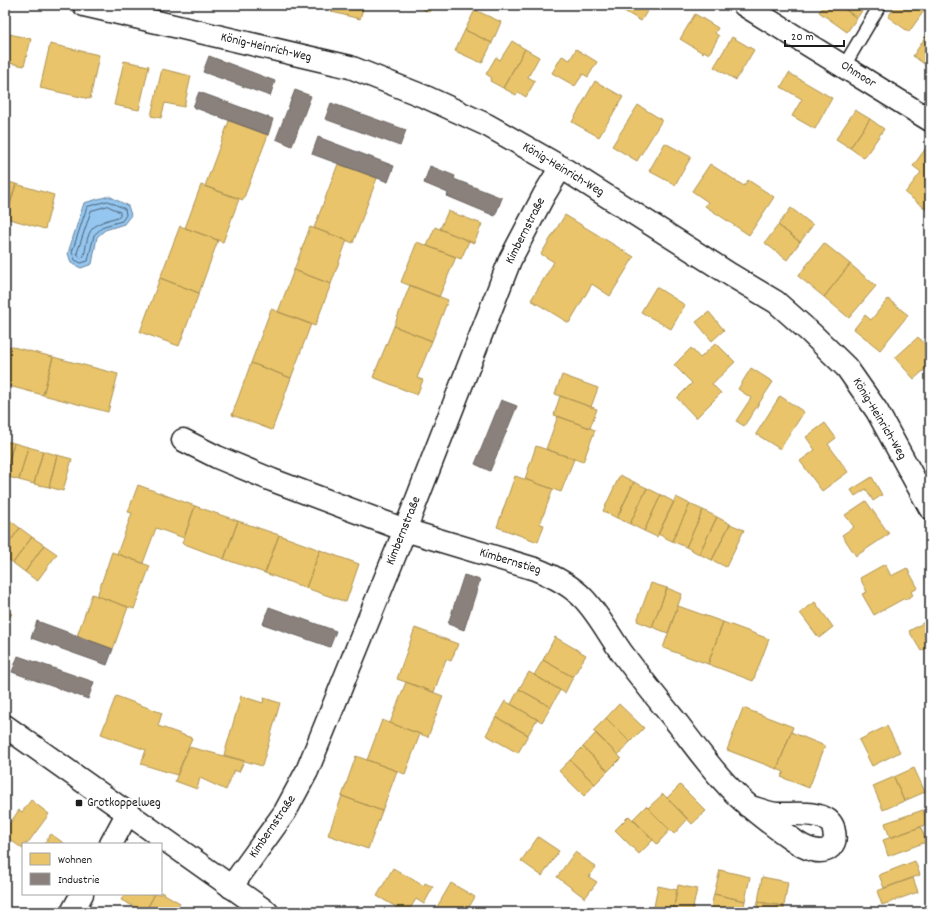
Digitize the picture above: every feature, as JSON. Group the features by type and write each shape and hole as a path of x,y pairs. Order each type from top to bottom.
{"street":[{"name":"König-Heinrich-Weg","path":"84,5 350,67 428,98 487,125 561,167 776,302 811,333 847,368 877,411 930,508"},
{"name":"Ohmoor","path":"744,5 930,120"},
{"name":"Kimbernstraße","path":"231,887 285,812 307,771 510,260 544,195 561,167"},
{"name":"Kimbernstieg","path":"184,440 217,457 272,480 404,530 535,569 552,576 568,586 583,598 601,621 620,651 706,761 748,806"},
{"path":"5,726 267,912"},
{"path":"111,843 128,814"},
{"path":"72,912 81,895"}],"lane":[{"path":"844,66 880,5"}],"water":[{"path":"109,196 128,206 131,215 124,224 105,230 97,237 92,264 81,268 71,263 68,253 84,203"}],"building: Wohnen":[{"path":"333,5 364,5 360,19 332,12"},
{"path":"416,5 433,5 429,12"},
{"path":"614,5 651,5 641,21"},
{"path":"824,5 839,5 857,18 847,32 819,12"},
{"path":"839,5 866,5 857,18"},
{"path":"896,5 928,5 909,32 888,17"},
{"path":"475,10 501,22 492,43 465,30"},
{"path":"695,14 718,28 715,33 719,36 709,54 704,51 703,53 680,39"},
{"path":"465,30 492,43 482,63 455,51"},
{"path":"930,30 930,68 913,56"},
{"path":"5,33 31,39 24,66 5,62"},
{"path":"732,37 754,50 736,80 714,67"},
{"path":"512,41 525,49 503,88 490,81 492,78 486,74 496,57 500,60"},
{"path":"50,44 99,55 90,99 40,88"},
{"path":"525,49 539,57 528,77 535,81 526,97 518,92 516,95 503,88"},
{"path":"576,49 597,62 588,77 583,74 575,86 552,73 562,56 570,60"},
{"path":"124,61 149,66 139,110 114,105"},
{"path":"162,69 191,76 184,107 165,103 161,118 151,116"},
{"path":"789,73 832,98 815,129 792,116 802,99 781,87"},
{"path":"595,81 623,97 599,137 572,122"},
{"path":"638,105 662,120 637,161 612,146"},
{"path":"855,110 870,119 850,148 836,139"},
{"path":"870,119 884,129 864,158 850,148"},
{"path":"229,121 268,135 243,200 205,186"},
{"path":"665,143 691,157 675,185 649,171"},
{"path":"926,148 930,151 930,212 905,193 921,172 913,166"},
{"path":"338,164 377,178 353,243 314,228"},
{"path":"710,164 744,186 748,180 774,197 749,235 705,206 708,202 692,191"},
{"path":"5,181 16,184 6,218 5,218"},
{"path":"16,184 54,195 45,229 6,218"},
{"path":"201,185 239,199 223,242 185,228"},
{"path":"791,208 813,225 800,242 778,225"},
{"path":"448,211 482,224 474,243 440,229"},
{"path":"565,215 634,257 610,296 592,284 569,323 531,300 554,262 541,254"},
{"path":"778,225 800,242 787,260 765,243"},
{"path":"180,226 218,240 199,293 160,278"},
{"path":"310,227 347,240 331,284 294,270"},
{"path":"435,227 469,241 461,259 427,246"},
{"path":"417,242 456,257 439,297 401,282"},
{"path":"824,243 850,264 824,297 798,276"},
{"path":"850,264 876,286 849,318 824,297"},
{"path":"294,270 331,284 315,326 278,312"},
{"path":"160,278 199,293 179,346 140,332"},
{"path":"410,285 448,300 432,341 394,326"},
{"path":"656,287 685,305 671,329 641,312"},
{"path":"888,299 908,315 880,350 854,329 865,315 871,320"},
{"path":"271,309 311,324 291,378 251,363"},
{"path":"709,312 724,330 712,341 696,322"},
{"path":"394,326 432,341 417,378 423,380 417,395 373,377"},
{"path":"918,337 930,350 930,365 914,379 895,358"},
{"path":"716,343 735,362 712,384 721,393 696,418 677,398 692,383 674,365 691,348 700,358"},
{"path":"5,345 53,357 43,395 5,385"},
{"path":"53,357 118,374 108,412 43,395"},
{"path":"251,363 291,378 272,430 232,415"},
{"path":"751,368 773,382 744,426 736,421 751,398 738,389"},
{"path":"562,375 598,388 591,407 555,394"},
{"path":"560,396 597,409 590,428 554,415"},
{"path":"780,396 804,412 780,449 756,434"},
{"path":"558,416 595,430 583,462 546,449"},
{"path":"825,423 836,438 828,444 848,472 822,491 800,461 815,450 806,437"},
{"path":"5,441 14,443 5,475"},
{"path":"14,443 28,447 19,480 5,476"},
{"path":"536,446 574,459 561,492 525,479"},
{"path":"28,447 43,451 34,484 19,480"},
{"path":"43,451 57,455 49,487 34,484"},
{"path":"57,455 72,459 63,491 49,487"},
{"path":"620,475 634,482 617,518 603,511"},
{"path":"515,476 553,489 540,524 544,525 538,542 497,527"},
{"path":"872,477 882,495 873,501 866,489 855,496 851,490"},
{"path":"634,482 647,488 630,524 617,518"},
{"path":"138,485 195,506 184,538 156,528 143,563 117,554 132,513 128,512"},
{"path":"647,488 661,495 644,531 630,524"},
{"path":"661,495 674,502 657,537 644,531"},
{"path":"676,497 690,504 672,541 658,534"},
{"path":"866,501 889,534 856,556 842,535 854,527 845,515"},
{"path":"690,504 703,510 686,547 672,541"},
{"path":"195,506 238,521 224,559 182,543"},
{"path":"703,510 717,517 699,554 686,547"},
{"path":"717,517 730,524 712,560 699,554"},
{"path":"8,519 20,528 5,548 5,522"},
{"path":"238,521 279,535 265,573 224,559"},
{"path":"730,524 744,530 726,567 712,560"},
{"path":"20,528 32,537 13,563 5,557 5,548"},
{"path":"279,535 320,550 306,588 265,573"},
{"path":"32,537 44,545 25,572 13,563"},
{"path":"44,545 57,554 37,581 25,572"},
{"path":"320,550 359,564 346,602 306,588"},
{"path":"112,552 150,566 134,609 97,596"},
{"path":"885,564 891,576 907,568 918,588 911,592 913,595 874,615 862,594 867,592 860,578"},
{"path":"651,583 667,588 652,627 637,621"},
{"path":"667,588 682,594 668,633 652,627"},
{"path":"92,594 128,607 113,649 77,636"},
{"path":"815,602 833,627 819,638 800,613"},
{"path":"678,606 723,622 708,664 663,648"},
{"path":"5,609 12,614 5,623"},
{"path":"930,619 930,646 921,651 909,631"},
{"path":"723,622 769,639 753,681 708,664"},
{"path":"415,628 458,644 451,661 446,659 434,692 397,679"},
{"path":"555,637 586,655 573,677 543,660"},
{"path":"543,660 573,677 565,693 534,675"},
{"path":"529,672 560,690 551,707 519,689"},
{"path":"406,682 443,696 428,737 390,723"},
{"path":"519,689 551,707 542,722 511,704"},
{"path":"116,696 162,713 158,726 192,738 177,775 141,764 146,750 101,734"},
{"path":"241,696 263,703 264,698 280,703 262,766 224,755"},
{"path":"505,701 537,719 528,735 496,717"},
{"path":"619,704 644,728 630,742 606,718"},
{"path":"743,708 793,727 777,769 727,750"},
{"path":"496,717 528,735 518,753 486,735"},
{"path":"606,718 630,742 618,755 593,731"},
{"path":"382,720 420,734 405,774 367,760"},
{"path":"887,726 900,752 872,766 859,740"},
{"path":"791,732 825,746 809,788 781,777 784,772 777,769"},
{"path":"596,733 621,758 608,771 583,747"},
{"path":"189,747 244,761 239,772 234,770 226,790 200,778 197,789 175,781"},
{"path":"583,747 608,771 595,784 570,760"},
{"path":"356,756 397,771 382,811 342,796"},
{"path":"570,760 595,784 584,796 559,771"},
{"path":"914,768 925,792 904,801 894,777"},
{"path":"894,777 904,801 883,810 873,786"},
{"path":"680,785 706,811 692,824 667,798"},
{"path":"663,794 688,819 674,834 648,808"},
{"path":"342,796 382,811 368,849 328,835"},
{"path":"31,800 49,814 28,843 22,843 22,848 5,836 5,830 19,810 22,812"},
{"path":"646,806 670,830 657,844 633,819"},
{"path":"923,810 928,824 890,838 885,823"},
{"path":"629,816 653,840 639,854 615,830"},
{"path":"921,827 926,842 888,856 883,840"},
{"path":"51,834 64,843 45,843"},
{"path":"538,837 559,851 542,876 521,861"},
{"path":"575,852 596,867 589,877 597,882 585,898 557,877"},
{"path":"915,861 920,875 884,888 879,875"},
{"path":"393,868 424,886 425,883 433,887 424,904 416,899 408,912 405,912 377,896"},
{"path":"720,870 750,877 745,901 714,894"},
{"path":"762,877 788,882 784,906 758,902"},
{"path":"913,878 918,892 882,905 877,891"},
{"path":"451,883 475,897 466,912 434,912"},
{"path":"678,885 697,889 692,912 673,912"},
{"path":"658,886 677,890 673,912 653,912"},
{"path":"162,893 180,903 175,912 145,912 154,895 162,895"},
{"path":"714,894 745,901 743,912 710,912"},
{"path":"124,895 154,895 145,912 121,900"},
{"path":"758,902 784,906 784,912 756,912"},
{"path":"800,909 818,912 799,912"}],"building: Industrie":[{"path":"209,56 275,81 270,96 203,72"},
{"path":"295,90 311,96 292,146 276,139"},
{"path":"199,92 273,119 268,135 193,107"},
{"path":"331,103 406,130 400,146 325,119"},
{"path":"318,137 394,166 388,182 312,154"},
{"path":"430,166 455,176 454,179 502,198 495,216 447,196 448,193 424,183"},
{"path":"501,400 517,406 490,471 475,464"},
{"path":"464,575 480,580 464,630 448,624"},
{"path":"269,607 336,631 330,647 263,624"},
{"path":"37,621 113,649 107,665 31,638"},
{"path":"18,656 94,682 88,699 12,672"}],"place":[{"name":"Grotkoppelweg","path":"79,803"}]}
